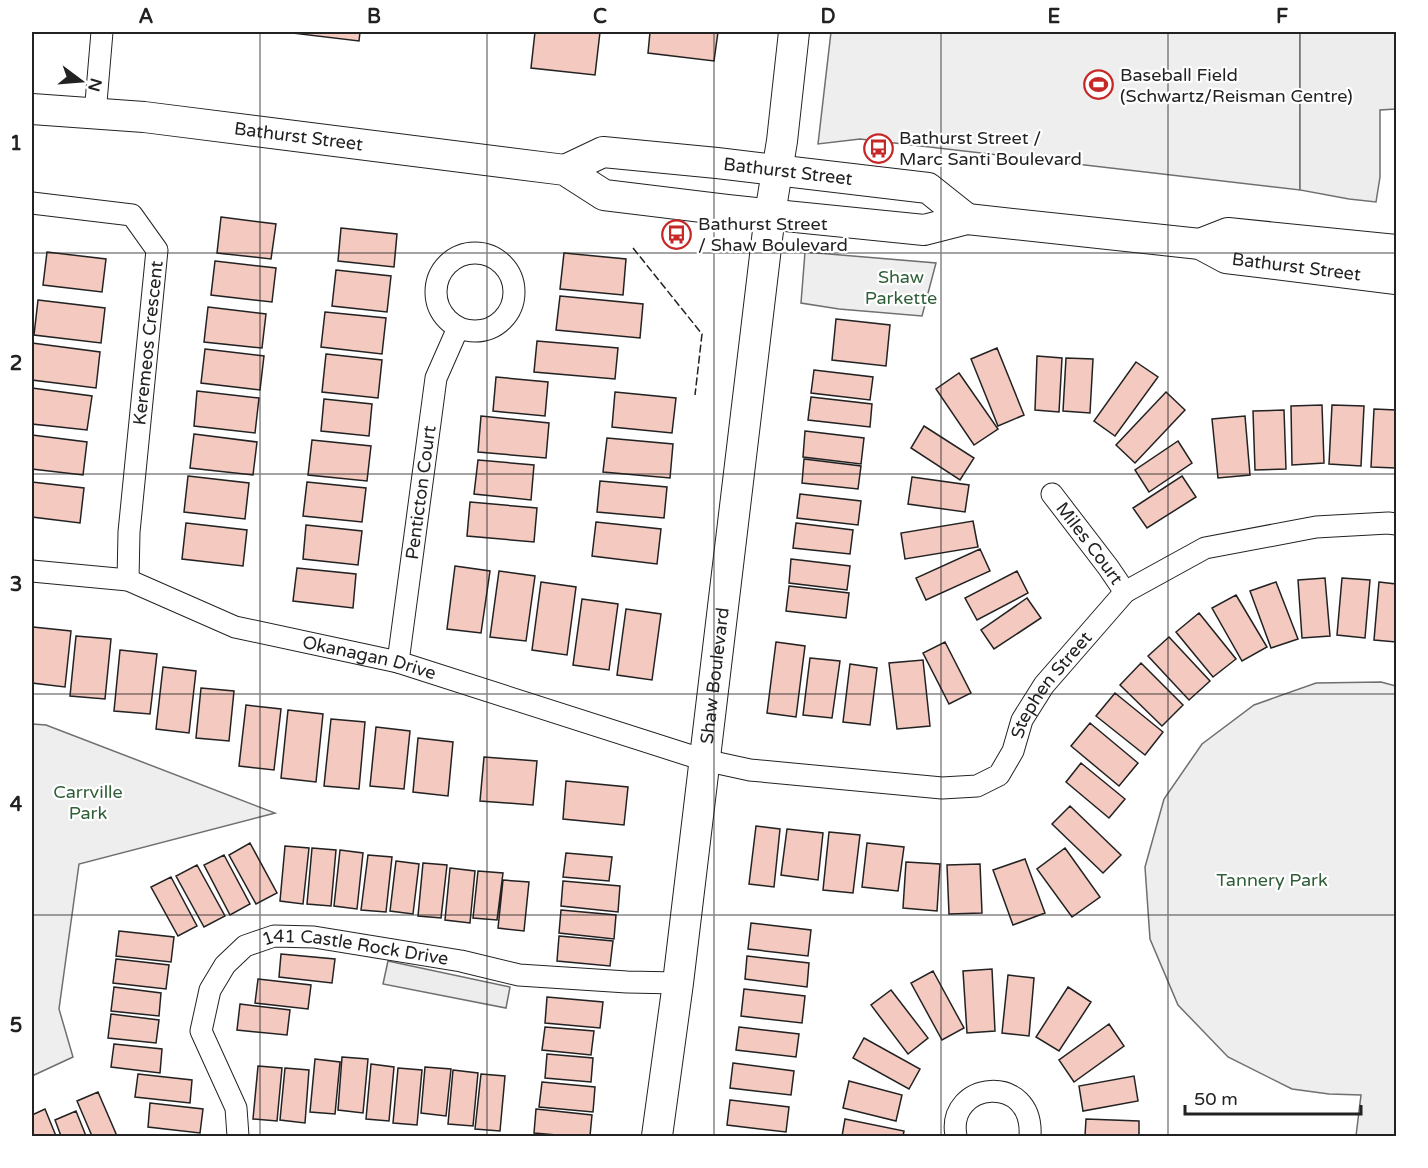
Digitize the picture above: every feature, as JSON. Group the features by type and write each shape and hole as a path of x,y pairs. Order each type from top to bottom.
{"main road":[{"name":"Shaw Boulevard","path":"657,1137 678,983 794,32"},
{"name":"Bathurst Street","path":"32,108 144,117 565,170 604,195 924,230 967,219 1200,244 1227,258 1396,279"},
{"name":"Bathurst Street","path":"565,170 603,152 928,188 967,219"},
{"name":"Bathurst Street","path":"1200,244 1228,233 1396,250"}],"street":[{"path":"95,114 102,32"},
{"name":"Keremeos Crescent","path":"32,203 132,216 157,250 129,531 128,580"},
{"name":"Penticton Court","path":"398,662 436,378 459,328"},
{"name":"Miles Court","path":"1052,494 1125,592"},
{"name":"Stephen Street","path":"704,760 750,770 942,788 977,786 999,775 1013,751 1022,720 1044,685 1125,592 1205,548 1316,527 1396,524"},
{"name":"Okanagan Drive","path":"32,571 128,580 235,627 398,662 704,760"},
{"name":"141 Castle Rock Drive","path":"238,1137 236,1108 201,1031 210,990 225,965 245,946 274,936 314,937 461,961 519,975 678,983"},
{"path":"956,1137 957,1117 963,1106 983,1092 995,1091 1008,1094 1026,1111 1030,1123 1030,1137"}],"green space":[{"name":"Baseball Field (Schwartz/Reisman Centre)","path":"831,32 1300,32 1300,190 860,139 818,144"},
{"name":"Shaw Parkette","path":"805,252 936,263 922,316 839,309 801,303"},
{"name":"Tannery Park","path":"1381,682 1396,686 1396,1136 1356,1136 1361,1095 1292,1089 1228,1057 1178,1005 1150,939 1145,867 1164,799 1202,744 1254,705 1316,683"},
{"name":"Carrville Park","path":"32,724 46,725 275,813 79,864 59,1009 73,1057 32,1076"}],"shaded area":[{"path":"1300,32 1396,32 1396,109 1380,110 1380,177 1376,202 1300,190"},
{"path":"388,961 510,987 506,1008 383,984"}],"building":[{"path":"293,32 360,32 359,41"},
{"path":"535,32 600,32 595,75 531,68"},
{"path":"650,32 718,32 714,61 648,53"},
{"path":"221,217 276,224 271,259 217,253"},
{"path":"341,228 397,234 394,267 338,261"},
{"path":"47,252 106,259 102,292 43,285"},
{"path":"564,253 626,259 623,295 560,289"},
{"path":"215,261 276,268 272,302 211,295"},
{"path":"336,270 391,276 387,312 332,306"},
{"path":"560,296 643,304 640,338 556,330"},
{"path":"38,300 105,308 101,343 34,335"},
{"path":"208,307 266,314 262,348 204,342"},
{"path":"325,312 386,318 382,354 321,347"},
{"path":"836,319 890,325 886,366 832,360"},
{"path":"537,341 618,348 615,379 534,372"},
{"path":"32,343 100,352 96,388 32,380"},
{"path":"997,348 1024,415 998,426 971,359"},
{"path":"205,349 264,356 260,390 201,383"},
{"path":"326,354 382,360 378,398 322,392"},
{"path":"1037,356 1062,358 1059,412 1035,410"},
{"path":"1066,358 1093,359 1090,413 1063,411"},
{"path":"1136,362 1158,377 1115,436 1094,421"},
{"path":"814,370 873,377 870,400 811,393"},
{"path":"959,373 998,429 974,445 936,389"},
{"path":"496,377 548,382 545,416 493,411"},
{"path":"32,388 92,396 87,430 32,424"},
{"path":"197,391 259,398 255,433 194,426"},
{"path":"615,392 676,398 672,433 612,427"},
{"path":"1166,392 1185,410 1135,463 1116,445"},
{"path":"811,397 872,404 870,427 808,420"},
{"path":"324,399 372,404 369,436 321,431"},
{"path":"1322,405 1324,463 1292,465 1291,406"},
{"path":"1332,405 1364,406 1361,466 1329,464"},
{"path":"1374,409 1396,410 1396,468 1371,467"},
{"path":"1284,410 1286,469 1255,470 1253,411"},
{"path":"481,416 549,423 546,458 478,452"},
{"path":"1245,416 1250,475 1218,478 1212,419"},
{"path":"924,426 974,458 960,480 911,448"},
{"path":"805,431 864,438 861,464 803,457"},
{"path":"194,434 257,442 253,475 190,468"},
{"path":"32,435 87,442 83,475 32,469"},
{"path":"607,438 673,444 670,478 603,472"},
{"path":"312,440 371,446 367,481 308,475"},
{"path":"1178,441 1192,463 1149,492 1135,470"},
{"path":"804,459 861,466 858,489 802,483"},
{"path":"478,460 534,465 531,500 474,494"},
{"path":"188,476 249,483 245,519 184,512"},
{"path":"1182,476 1196,497 1147,528 1133,508"},
{"path":"912,477 969,485 965,512 908,504"},
{"path":"600,481 667,487 664,518 597,512"},
{"path":"32,482 84,488 80,523 32,517"},
{"path":"307,482 366,488 362,522 303,516"},
{"path":"800,494 861,501 858,525 797,518"},
{"path":"470,502 537,508 534,542 467,536"},
{"path":"973,521 978,547 905,559 901,533"},
{"path":"596,522 661,529 657,564 592,556"},
{"path":"186,523 247,530 243,566 182,559"},
{"path":"796,523 853,530 850,554 793,548"},
{"path":"306,525 362,531 358,565 303,559"},
{"path":"980,549 990,571 926,600 916,578"},
{"path":"791,559 850,566 847,590 789,583"},
{"path":"455,566 490,571 481,633 447,629"},
{"path":"297,568 356,574 353,608 293,601"},
{"path":"499,571 535,576 526,641 490,637"},
{"path":"1017,571 1028,593 977,620 965,598"},
{"path":"1325,578 1330,636 1302,638 1298,580"},
{"path":"1342,578 1370,580 1365,638 1337,635"},
{"path":"541,582 576,587 567,655 532,650"},
{"path":"1276,582 1298,639 1271,648 1250,591"},
{"path":"1379,582 1396,584 1396,642 1374,640"},
{"path":"789,586 849,593 846,618 786,611"},
{"path":"1236,595 1267,647 1242,661 1212,608"},
{"path":"1027,598 1041,618 994,649 981,630"},
{"path":"582,599 618,604 609,670 573,665"},
{"path":"626,609 661,614 652,680 617,675"},
{"path":"1199,613 1236,659 1213,677 1176,632"},
{"path":"33,627 71,631 65,687 32,683"},
{"path":"76,636 111,639 105,699 70,696"},
{"path":"1169,637 1210,681 1189,700 1148,656"},
{"path":"776,642 805,646 796,717 767,713"},
{"path":"945,642 971,693 949,704 923,653"},
{"path":"120,650 157,654 150,714 114,711"},
{"path":"810,658 840,661 832,718 803,715"},
{"path":"923,660 930,726 897,729 889,663"},
{"path":"1141,663 1183,705 1162,726 1120,685"},
{"path":"850,664 877,668 870,725 843,722"},
{"path":"163,667 196,671 189,733 156,729"},
{"path":"201,688 234,691 229,741 196,738"},
{"path":"1115,693 1163,732 1145,755 1096,716"},
{"path":"246,705 281,709 274,770 239,766"},
{"path":"288,710 323,714 316,782 281,778"},
{"path":"331,719 365,722 359,789 324,786"},
{"path":"1090,723 1138,763 1119,786 1071,746"},
{"path":"376,727 410,731 404,789 370,786"},
{"path":"418,738 453,742 448,796 413,792"},
{"path":"484,757 537,761 533,805 480,801"},
{"path":"1081,763 1125,799 1109,818 1066,782"},
{"path":"566,781 628,787 624,825 563,819"},
{"path":"1070,806 1121,855 1103,873 1052,824"},
{"path":"756,826 780,829 774,887 749,884"},
{"path":"787,829 823,833 818,880 781,875"},
{"path":"829,832 860,835 853,893 823,890"},
{"path":"250,843 277,893 256,904 229,855"},
{"path":"867,843 904,847 898,891 862,887"},
{"path":"285,846 309,848 303,904 280,901"},
{"path":"312,848 336,850 331,906 307,904"},
{"path":"1065,848 1100,897 1072,917 1037,869"},
{"path":"340,850 363,853 357,909 334,906"},
{"path":"566,853 612,857 609,881 563,877"},
{"path":"224,855 250,904 230,915 204,865"},
{"path":"368,855 392,857 386,912 361,910"},
{"path":"1025,859 1045,913 1013,925 993,870"},
{"path":"396,861 419,864 413,914 390,911"},
{"path":"906,862 940,864 937,911 903,908"},
{"path":"423,863 447,865 441,918 418,916"},
{"path":"980,864 982,913 949,914 947,865"},
{"path":"197,865 225,916 204,927 176,876"},
{"path":"450,868 475,871 470,923 445,920"},
{"path":"478,871 503,873 497,920 473,918"},
{"path":"171,877 197,926 178,936 151,887"},
{"path":"503,880 529,882 524,931 498,928"},
{"path":"563,881 620,886 618,912 561,906"},
{"path":"561,910 616,915 614,939 559,933"},
{"path":"751,923 811,930 808,956 748,949"},
{"path":"119,931 174,937 171,962 116,956"},
{"path":"559,936 613,941 610,966 557,961"},
{"path":"281,954 335,959 332,983 279,977"},
{"path":"747,956 809,963 807,987 745,979"},
{"path":"116,959 169,965 166,989 113,983"},
{"path":"992,969 995,1031 967,1033 963,971"},
{"path":"933,971 964,1028 942,1040 911,983"},
{"path":"1008,975 1034,978 1029,1036 1002,1033"},
{"path":"258,979 311,985 308,1009 255,1003"},
{"path":"114,987 161,993 159,1016 111,1011"},
{"path":"1068,987 1091,1002 1059,1051 1036,1037"},
{"path":"744,989 805,996 802,1023 741,1016"},
{"path":"891,990 928,1038 908,1054 871,1005"},
{"path":"547,997 603,1002 600,1028 545,1023"},
{"path":"240,1004 290,1010 287,1035 237,1030"},
{"path":"111,1014 159,1020 156,1043 108,1038"},
{"path":"1109,1024 1124,1046 1074,1082 1059,1060"},
{"path":"545,1027 594,1031 591,1055 542,1050"},
{"path":"739,1027 799,1034 796,1057 736,1050"},
{"path":"864,1038 920,1069 909,1089 853,1058"},
{"path":"114,1044 162,1049 160,1073 111,1067"},
{"path":"547,1054 593,1058 591,1082 545,1078"},
{"path":"342,1057 368,1059 363,1113 338,1110"},
{"path":"315,1059 340,1062 335,1114 310,1112"},
{"path":"733,1063 794,1071 791,1095 730,1088"},
{"path":"371,1064 394,1067 389,1121 366,1119"},
{"path":"258,1066 282,1068 277,1121 253,1119"},
{"path":"425,1067 451,1069 446,1116 421,1113"},
{"path":"285,1068 309,1070 305,1123 280,1120"},
{"path":"398,1068 422,1070 417,1125 393,1123"},
{"path":"453,1070 478,1073 473,1126 448,1124"},
{"path":"138,1074 192,1080 190,1103 135,1097"},
{"path":"481,1074 505,1076 500,1131 475,1129"},
{"path":"1134,1076 1138,1101 1083,1111 1079,1086"},
{"path":"849,1081 902,1095 896,1121 843,1108"},
{"path":"542,1082 595,1087 593,1112 539,1107"},
{"path":"98,1092 117,1136 92,1136 77,1101"},
{"path":"730,1100 789,1107 786,1132 727,1125"},
{"path":"150,1103 203,1109 200,1133 148,1127"},
{"path":"45,1109 56,1136 32,1136 32,1115"},
{"path":"536,1109 592,1115 590,1136 534,1133"},
{"path":"76,1111 86,1136 61,1136 55,1120"},
{"path":"845,1119 904,1131 903,1136 842,1136"},
{"path":"1086,1119 1139,1121 1139,1136 1085,1136"}],"fence":[{"path":"633,248 702,334 695,395"}],"place":[{"name":"Baseball Field (Schwartz/Reisman Centre)","path":"1099,85"},
{"name":"Bathurst Street / Marc Santi Boulevard","path":"878,148"},
{"name":"Bathurst Street / Shaw Boulevard","path":"677,234"}]}
